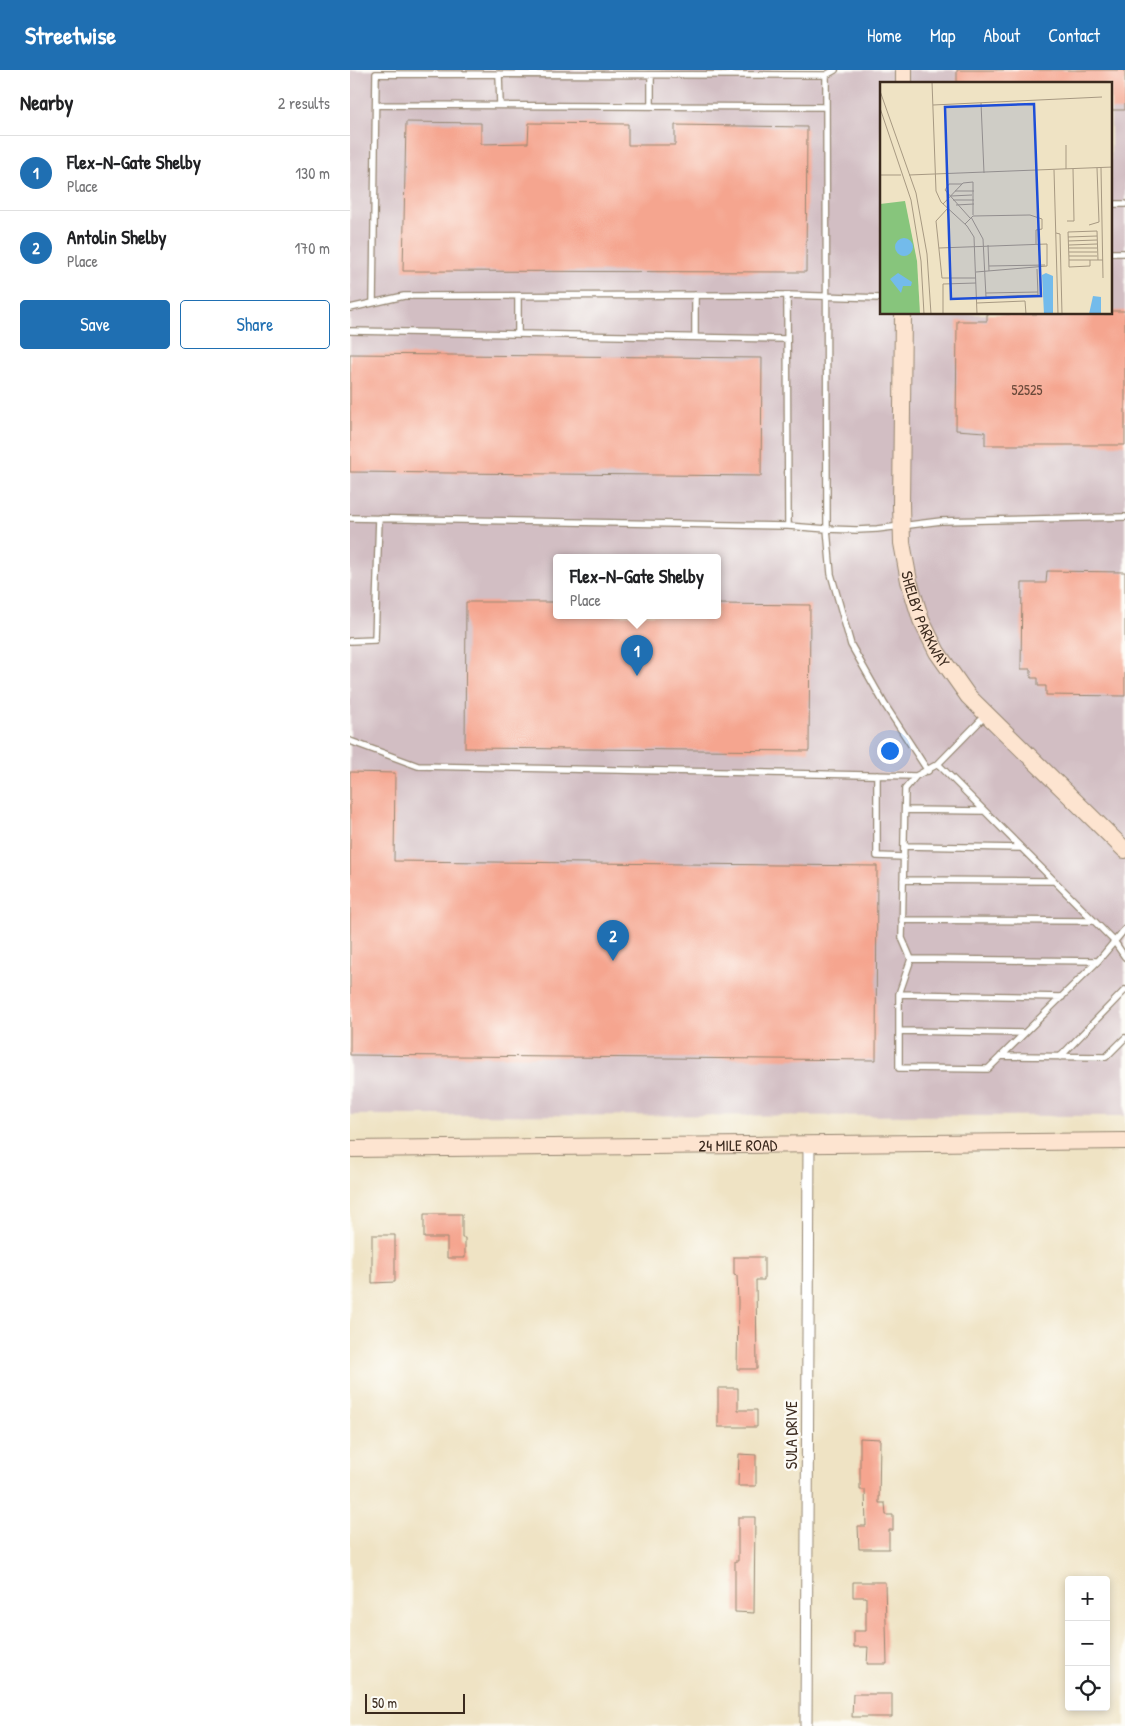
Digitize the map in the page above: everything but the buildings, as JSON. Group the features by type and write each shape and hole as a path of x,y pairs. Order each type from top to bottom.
{"street":[{"name":"SHELBY PARKWAY","path":"902,315 901,526 907,572 921,620 947,668 968,696 1125,850"},
{"name":"24 MILE ROAD","path":"350,1149 1125,1141"},
{"name":"SULA DRIVE","path":"806,1726 809,1144"}],"lane":[{"path":"373,303 376,74 826,75 835,70"},
{"path":"499,74 500,106"},
{"path":"651,75 651,106"},
{"path":"826,75 827,529 831,574 851,645 884,705 928,771"},
{"path":"376,105 826,108"},
{"path":"1112,204 1125,204"},
{"path":"1112,253 1125,253"},
{"path":"695,295 695,337"},
{"path":"350,308 404,296 787,295 880,298"},
{"path":"787,295 788,526"},
{"path":"518,296 518,334"},
{"path":"350,331 787,339"},
{"path":"350,518 877,529 941,521 1125,517"},
{"path":"350,641 375,640 379,518"},
{"path":"350,741 418,766 916,776 938,764 986,714"},
{"path":"938,764 1094,921 1125,957"},
{"path":"877,775 877,856 904,857"},
{"path":"916,776 905,789 902,938 911,959 899,994 899,1068 988,1069 1098,961 1125,929"},
{"path":"905,810 984,812"},
{"path":"904,846 1020,848"},
{"path":"903,880 1054,882"},
{"path":"902,920 1094,921"},
{"path":"911,959 1098,961"},
{"path":"1060,1057 1125,990"},
{"path":"899,994 1062,996"},
{"path":"899,1031 1024,1033"},
{"path":"1001,1056 1106,1057 1125,1038"}],"shaded area":[{"path":"350,70 1125,70 1125,1116 350,1115"}],"place":[{"name":"Flex-N-Gate Shelby","path":"637,676"},
{"name":"Antolin Shelby","path":"613,961"}]}
